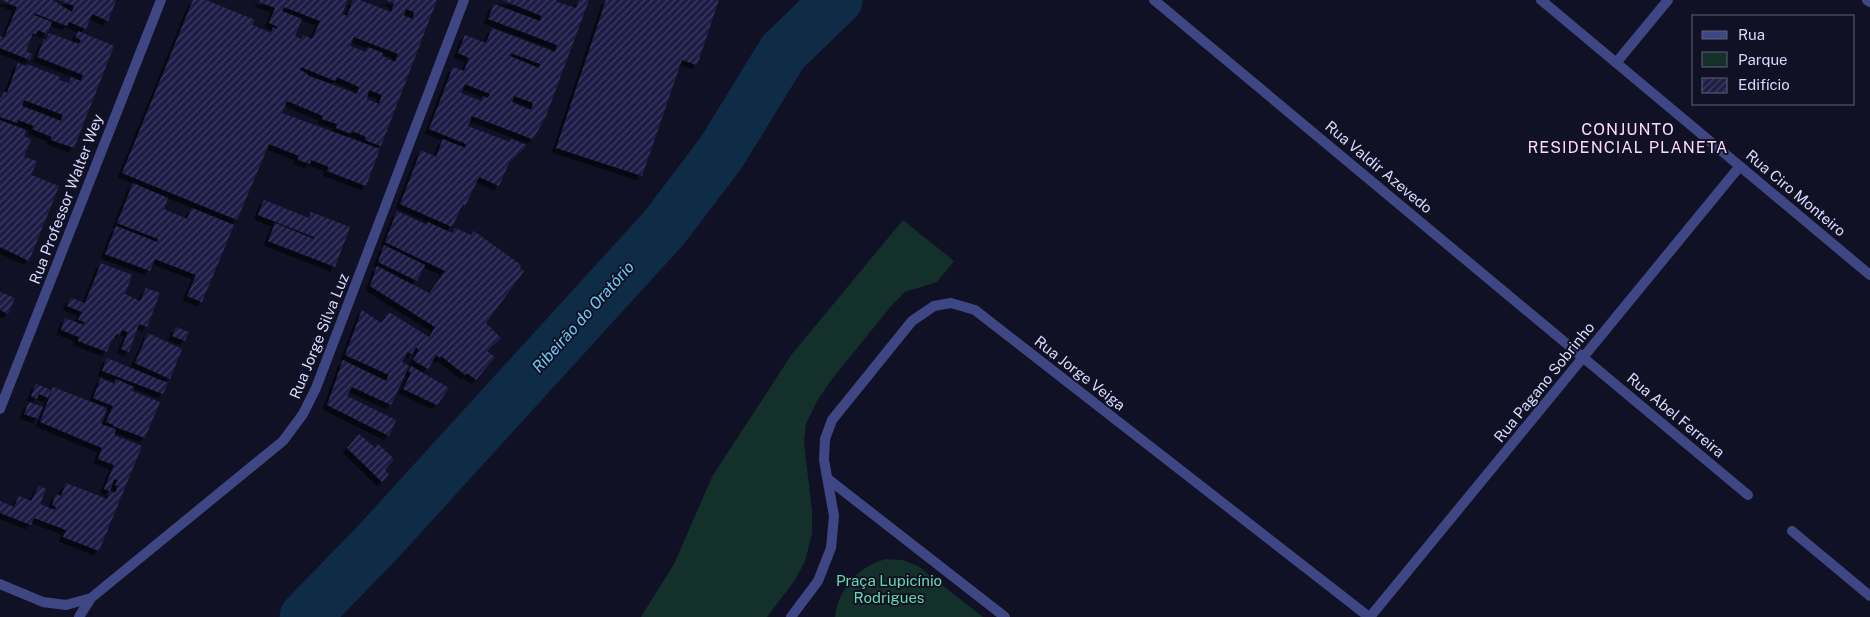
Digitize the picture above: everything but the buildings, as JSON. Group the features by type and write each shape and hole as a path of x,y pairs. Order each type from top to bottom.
{"street":[{"name":"Rua Professor Walter Wey","path":"0,409 161,0"},
{"name":"Rua Jorge Silva Luz","path":"0,584 43,602 66,605 90,598 283,441 302,414 316,388 464,0"},
{"name":"Rua Valdir Azevedo","path":"1154,0 1584,358"},
{"name":"Rua Ciro Monteiro","path":"1541,0 1870,275"},
{"path":"1616,63 1668,0"},
{"name":"Rua Pagano Sobrinho","path":"1369,617 1584,358 1740,166"},
{"name":"Rua Jorge Veiga","path":"791,617 818,582 831,548 834,516 824,460 825,439 832,420 912,321 934,306 951,303 975,310 1369,617"},
{"name":"Rua Abel Ferreira","path":"1584,358 1748,495"},
{"path":"828,478 1005,617"},
{"path":"1792,531 1870,596"},
{"path":"79,617 90,598"}],"green space":[{"path":"903,220 954,261 937,282 905,292 892,305 832,379 817,401 806,424 804,442 812,511 812,534 805,561 795,580 767,617 641,617 674,564 713,475 792,354"},
{"name":"Praça Lupicínio Rodrigues","path":"886,559 902,560 918,566 983,617 835,617 840,597 852,580 867,567"}],"waterway":[{"name":"Ribeirão do Oratório","path":"305,617 376,544 664,228 721,153 783,52 837,0"}],"district":[{"name":"CONJUNTO RESIDENCIAL PLANETA","path":"1628,138"}]}
